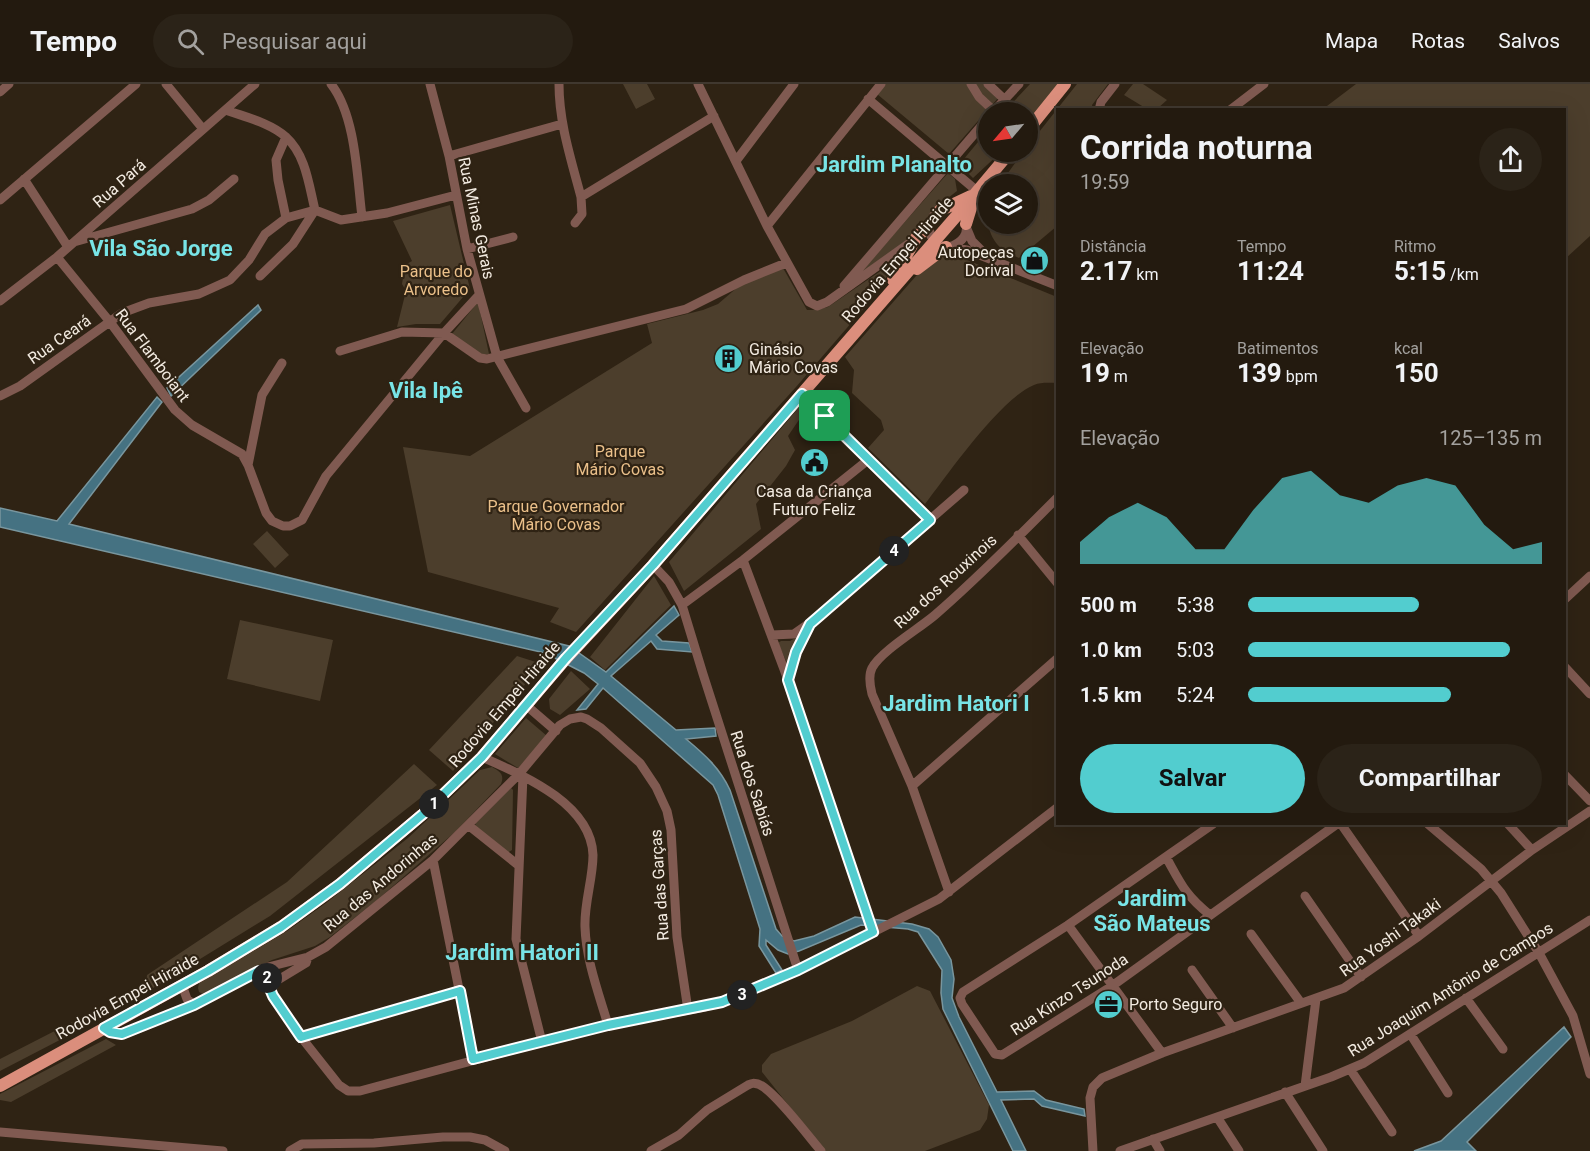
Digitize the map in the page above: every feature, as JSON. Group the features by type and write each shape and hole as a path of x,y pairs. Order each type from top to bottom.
{"main road":[{"path":"1038,118 1065,84"},
{"name":"Rodovia Empei Hiraide","path":"0,1086 281,927 340,884 401,834 482,757 566,658 653,565 1002,162"},
{"path":"939,211 976,193"},
{"path":"967,227 976,193"},
{"path":"881,302 916,238 928,226"},
{"path":"881,302 923,263 948,247"}],"street":[{"path":"0,92 9,84"},
{"path":"0,200 136,84"},
{"path":"166,84 204,129"},
{"name":"Rua Pará","path":"0,300 57,257 255,84"},
{"path":"331,84 347,114 362,217"},
{"name":"Rua Minas Gerais","path":"429,84 449,156 467,249 497,357 526,408"},
{"path":"559,84 562,124 581,197 582,214 574,223"},
{"path":"698,84 786,263 803,296 811,304 822,305 916,238"},
{"path":"736,161 794,84"},
{"path":"767,226 880,84"},
{"path":"971,84 983,102"},
{"path":"988,84 1004,99"},
{"path":"1002,102 1019,84"},
{"path":"1100,108 1101,102 1115,84"},
{"path":"1233,108 1264,84"},
{"path":"868,99 976,193"},
{"path":"226,110 272,128 286,137 301,157 315,210 293,244 260,276"},
{"path":"581,197 714,116"},
{"path":"449,156 562,124"},
{"path":"834,297 978,130"},
{"path":"286,137 276,160 286,218"},
{"path":"24,179 70,245 197,207 234,179"},
{"path":"315,210 341,220 387,213 456,195"},
{"path":"992,261 976,246 959,213 947,208 939,211 932,218 928,226 934,240 948,247 967,250 992,261 1056,285"},
{"name":"Rua Ceará","path":"0,396 20,386 110,322 134,308 162,300 199,294 231,280 249,260 265,234 276,224 286,218 315,210"},
{"path":"948,247 962,241 967,227"},
{"path":"467,249 513,237"},
{"name":"Rua Flamboiant","path":"57,257 110,322 175,410 192,425 236,450 248,465 262,504 272,521 283,526 290,526 302,520 326,476 444,333 479,295"},
{"path":"340,351 402,332 444,333 480,358 497,357 696,305 744,280 786,263"},
{"path":"248,465 262,396 282,363"},
{"path":"802,394 930,520"},
{"path":"825,416 842,397"},
{"path":"682,604 743,560 868,459"},
{"path":"772,635 794,634 814,620 964,490"},
{"name":"Rua dos Rouxinois","path":"912,786 872,694 870,675 876,663 937,614 1056,499"},
{"path":"1018,535 1056,582"},
{"path":"743,560 788,680 873,932"},
{"name":"Rua dos Sabiás","path":"653,565 669,582 682,604 798,970"},
{"path":"1566,598 1589,579"},
{"path":"788,680 796,652 814,620"},
{"path":"949,892 912,786 1056,660"},
{"path":"1566,668 1590,694"},
{"path":"526,706 556,731"},
{"name":"Rua das Garças","path":"556,731 565,722 575,717 594,723 634,757 651,778 661,796 671,830 677,937 688,1010"},
{"name":"Rua das Andorinhas","path":"308,957 326,947 433,860 521,775 556,731"},
{"path":"482,757 549,791 574,813 588,832 593,855 585,927 590,957 608,1025"},
{"path":"521,775 516,939 542,1042"},
{"path":"1566,776 1590,801"},
{"path":"308,957 306,963 273,983 270,989 301,1037 339,1085 352,1092 608,1025 705,1007 732,999 798,970 949,892 1056,809"},
{"name":"Rua Yoshi Takaki","path":"1093,1151 1090,1098 1093,1087 1102,1078 1162,1053 1344,988 1419,936 1532,850 1590,811"},
{"path":"468,825 518,865"},
{"path":"1162,1053 1068,925 1212,825"},
{"name":"Rua Kinzo Tsunoda","path":"1068,925 964,990 960,998 962,1004 997,1056 1112,986 1338,825"},
{"path":"1340,825 1419,936"},
{"path":"1429,825 1492,881 1539,952 1573,1016 1590,1074"},
{"path":"1509,825 1532,850"},
{"path":"1166,857 1185,892 1210,915"},
{"path":"433,860 473,1059"},
{"path":"1305,896 1361,977"},
{"name":"Rua Joaquim Antônio de Campos","path":"1120,1151 1350,1069 1411,1035 1590,920"},
{"path":"1251,934 1301,1003"},
{"path":"104,1028 110,1032 122,1034 194,1005 259,971 308,957"},
{"path":"1192,970 1233,1028"},
{"path":"259,971 273,983"},
{"path":"182,985 187,999 194,1005"},
{"path":"301,1037 460,991"},
{"path":"1466,998 1503,1049"},
{"path":"1305,1086 1316,999"},
{"path":"1411,1035 1448,1094"},
{"path":"1350,1069 1392,1132"},
{"path":"651,1151 679,1135 706,1110 748,1084 754,1083 773,1096 821,1151"},
{"path":"1285,1092 1323,1151"},
{"path":"1217,1117 1239,1151"},
{"path":"0,1131 223,1151"},
{"path":"290,1151 302,1144 374,1143 470,1137 481,1138 505,1151"},
{"path":"1153,1139 1160,1151"}],"green space":[{"path":"623,84 647,84 655,99 636,109"},
{"path":"885,84 985,84 999,97 995,102 978,102 978,121 949,154 877,94"},
{"path":"1030,84 1059,84 1038,109 1038,102 1013,102"},
{"path":"1077,84 1108,84 1092,105 1093,108 1058,108"},
{"path":"1133,84 1143,84 1167,100 1158,108 1145,108 1124,95"},
{"path":"1356,84 1590,84 1590,236 1566,258 1566,108 1324,108"},
{"path":"1056,111 1056,227 1019,258 1003,250 991,234 1038,234 1038,174 1007,174 1016,162 1038,162 1038,133"},
{"path":"978,142 978,162 990,162 973,178 964,169 963,160"},
{"path":"948,173 955,179 957,191 931,211 925,224 914,236 858,275"},
{"name":"Parque do Arvoredo","path":"450,205 470,289 440,324 397,327 406,291 402,284 405,265 412,261 393,221"},
{"path":"950,253 1056,297 1056,383 1034,385 1006,405 976,438 925,504 868,448 884,430 881,420 852,393 854,370 845,357 916,276 933,260"},
{"name":"Parque Mário Covas","path":"901,257 865,307 796,387 576,632 550,622 559,608 428,572 403,447 470,456 652,343 647,324 718,304 739,286 783,268 807,310 828,307"},
{"path":"478,302 489,354 481,355 452,334"},
{"path":"800,406 805,411 788,436 795,450 786,466 756,504 761,529 684,591 669,562"},
{"path":"267,531 289,555 275,568 253,544"},
{"path":"654,576 671,605 605,670 590,657"},
{"path":"240,620 333,640 320,701 227,679"},
{"path":"799,636 801,638 787,663 778,643 790,641"},
{"path":"517,656 542,664 453,771 429,750"},
{"path":"571,671 590,689 560,715 550,709 549,699"},
{"path":"526,718 547,736 518,768 495,754"},
{"path":"414,764 437,785 270,916 145,993 147,975 287,882"},
{"path":"492,767 502,775 501,784 455,832 376,901 330,937 315,946 272,960 203,994 199,992 199,983 287,931 326,903 408,838 480,770"},
{"path":"511,788 513,790 512,850 507,853 475,826"},
{"path":"917,986 930,991 989,1105 987,1119 980,1130 925,1151 825,1151 762,1072 762,1065 771,1054 852,1021"},
{"path":"80,1018 81,1029 0,1071 0,1059"},
{"path":"106,1039 116,1045 11,1102 0,1100 0,1094"}],"water":[{"path":"258,305 261,310 171,396 167,388"},
{"path":"157,397 162,402 69,524 569,646 606,672 674,606 679,615 656,635 662,641 689,643 692,652 657,649 651,641 611,676 676,730 715,728 716,736 686,739 716,768 730,790 776,929 782,936 794,941 814,936 855,917 912,924 929,929 938,937 951,960 954,979 952,998 959,1017 997,1092 1034,1091 1046,1100 1084,1109 1085,1116 1042,1106 1034,1099 1001,1100 1026,1151 1013,1151 943,1009 942,970 918,932 861,925 788,954 778,950 766,940 766,945 782,970 776,973 759,946 760,929 713,785 603,688 586,709 577,710 598,684 584,673 545,653 0,527 0,508 57,521"},
{"path":"1564,1027 1571,1037 1467,1142 1476,1151 1414,1151 1441,1141"}],"place":[{"name":"Autopeças Dorival","path":"1035,261"},
{"name":"Ginásio Mário Covas","path":"728,358"},
{"name":"Casa da Criança Futuro Feliz","path":"814,463"},
{"name":"Porto Seguro","path":"1108,1004"}],"district":[{"name":"Jardim Planalto","path":"894,164"},
{"name":"Vila São Jorge","path":"161,248"},
{"name":"Vila Ipê","path":"426,390"},
{"name":"Jardim Hatori I","path":"956,703"},
{"name":"Jardim São Mateus","path":"1152,910"},
{"name":"Jardim Hatori II","path":"522,952"}],"route":[{"path":"802,394 825,416 930,520 810,624 796,652 788,680 873,932 798,970 722,1002 608,1025 473,1059 460,991 301,1037 273,996 270,989 273,983 259,971 194,1005 122,1034 116,1035 104,1028 208,971 281,927 340,884 401,834 482,757 566,658 653,565 802,394"}],"park label":[{"name":"Parque Governador Mário Covas","path":"556,515"}]}
